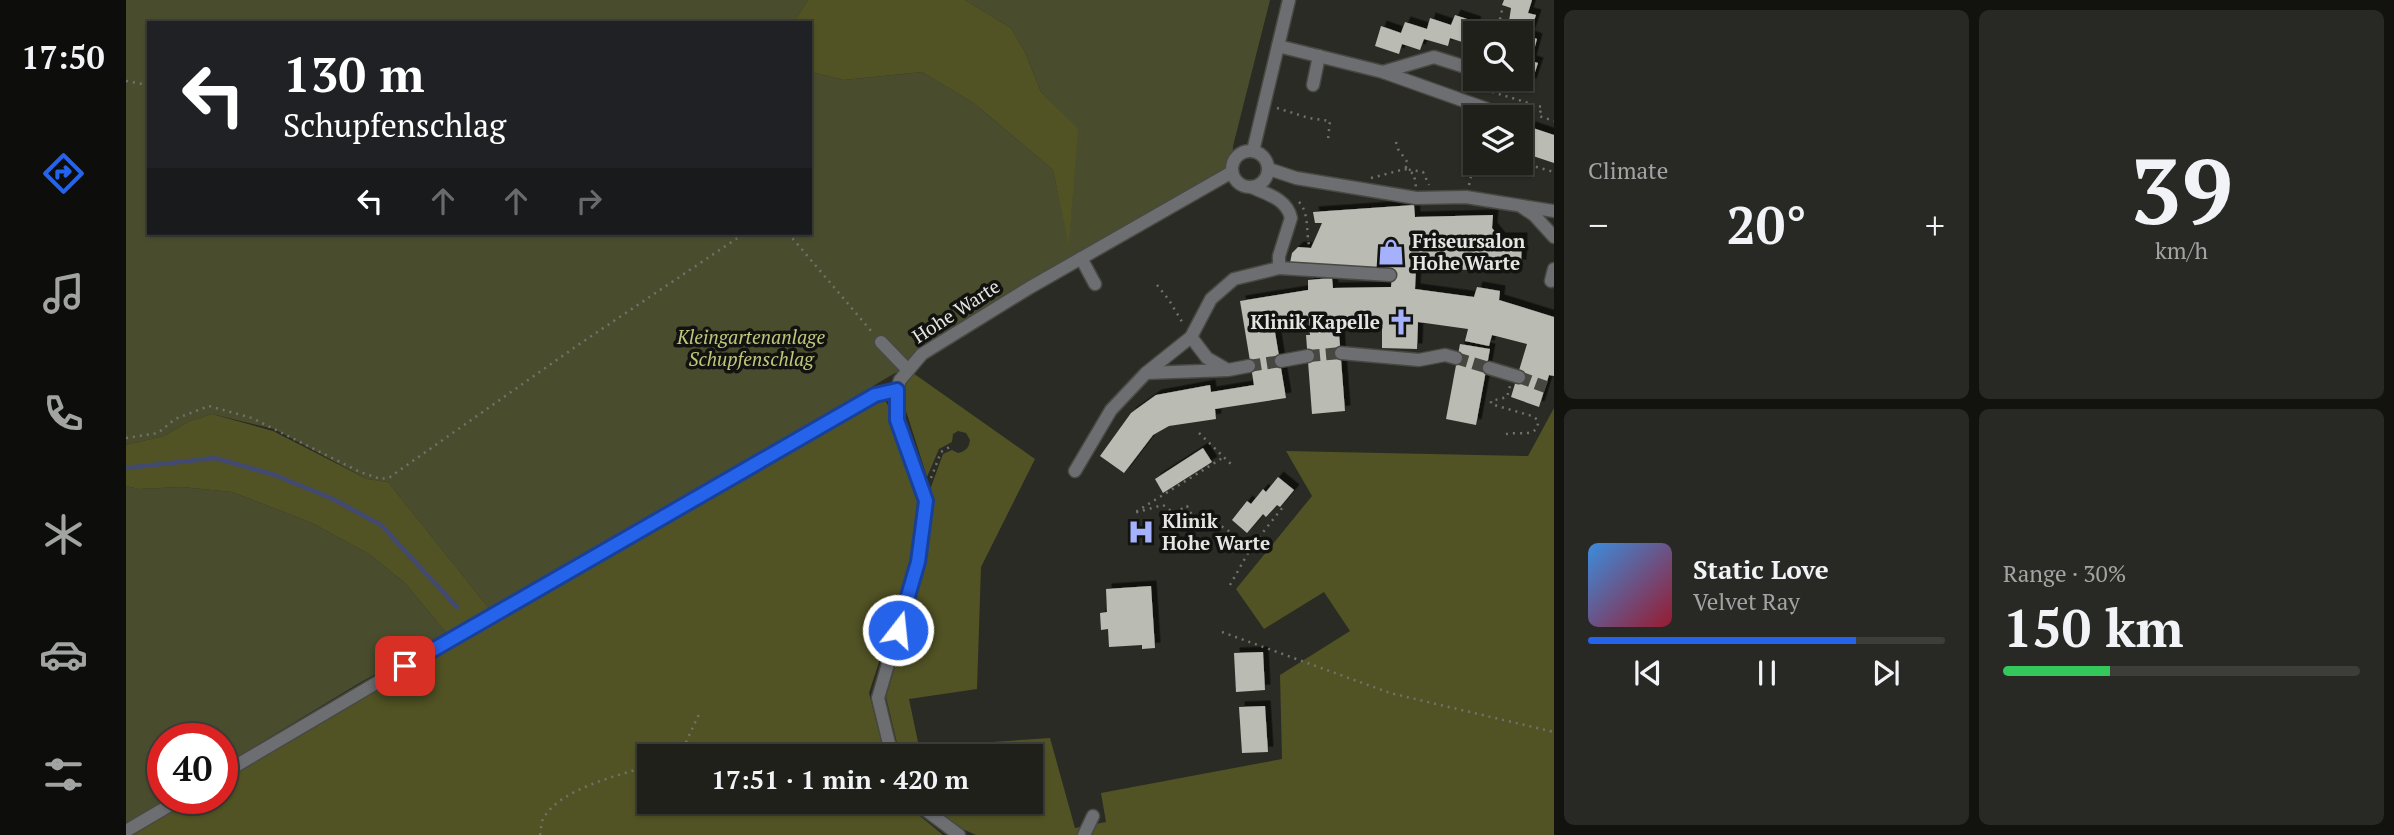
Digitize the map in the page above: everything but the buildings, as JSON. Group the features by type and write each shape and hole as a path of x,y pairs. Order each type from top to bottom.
{"street":[{"path":"1251,187 1263,181 1269,169 1264,156 1252,150 1289,0"},
{"path":"1278,46 1383,72 1476,105"},
{"path":"1313,85 1319,56"},
{"path":"1383,72 1434,57 1463,66"},
{"name":"Hohe Warte","path":"889,744 878,698 918,562 926,501 897,420 897,390 907,369 922,354 1081,258 1232,172 1233,163 1239,154 1252,150"},
{"path":"1269,169 1296,178 1416,198 1466,197 1554,211"},
{"path":"1232,172 1241,184 1276,198 1287,206 1290,212 1291,218 1279,256 1279,268"},
{"path":"1519,205 1534,215 1554,237"},
{"path":"1081,258 1095,284"},
{"path":"1075,471 1111,410 1146,373 1191,337 1211,299 1234,279 1279,268 1391,275"},
{"path":"1191,337 1207,358 1228,370"},
{"path":"881,342 907,369"},
{"path":"1341,353 1419,360 1445,355 1456,358"},
{"path":"1281,360 1308,356"},
{"path":"1146,373 1228,370 1250,366"},
{"path":"1489,368 1519,377"},
{"path":"238,765 875,395 897,390"},
{"path":"126,831 155,814"},
{"path":"931,814 959,835"},
{"path":"1084,835 1093,816"}],"path":[{"path":"1500,21 1503,9"},
{"path":"126,80 147,85"},
{"path":"1489,91 1542,107 1539,116 1554,121"},
{"path":"1277,108 1330,121 1328,139"},
{"path":"1396,142 1408,163 1405,169"},
{"path":"1533,166 1554,172"},
{"path":"1405,169 1414,174 1416,198"},
{"path":"1354,188 1363,180 1405,169 1423,172 1428,181 1431,198"},
{"path":"1466,197 1471,175"},
{"path":"126,438 158,433 176,419 209,406 252,418 360,472 381,479 390,477 742,235"},
{"path":"790,235 881,342"},
{"path":"1157,285 1191,337"},
{"path":"1506,434 1529,433 1535,431 1538,426 1538,420 1532,416 1491,404 1491,401 1507,397"},
{"path":"1199,433 1234,467"},
{"path":"924,496 941,452 953,445"},
{"path":"1198,526 1188,506 1174,513 1163,505 1134,513 1224,457"},
{"path":"1230,585 1251,546 1283,507"},
{"path":"1204,514 1251,546"},
{"path":"1222,632 1390,693 1554,732"},
{"path":"684,744 700,712"},
{"path":"540,835 543,819 565,796 603,779 637,769"}],"green space":[{"name":"Kleingartenanlage Schupfenschlag","path":"126,0 808,0 794,21 147,21 147,235 812,235 812,72 844,80 922,72 975,104 1053,170 1069,244 1077,129 1041,92 1025,52 1011,28 965,0 1270,0 1233,146 1232,168 907,369 895,373 492,612 388,482 367,479 274,429 212,414 190,421 164,436 126,445"},
{"path":"808,0 965,0 1011,28 1025,52 1041,92 1078,129 1069,247 1053,170 975,104 922,72 844,80 812,72 812,21 794,21"},
{"path":"913,373 1035,459 981,567 977,689 909,699 918,744 897,744 886,697 925,566 931,487 943,454 952,450 958,453 963,451 970,440 966,433 958,431 953,434 952,442 939,449 927,477 902,390"},
{"path":"878,396 887,403 919,501 911,562 869,693 882,744 637,744 637,814 918,814 943,835 132,835 167,814 238,814 238,771 451,643"},
{"path":"1554,408 1554,835 976,835 958,827 941,814 1043,814 1043,744 963,744 1050,738 1075,828 1106,822 1101,793 1282,759 1280,675 1350,631 1324,592 1264,629 1236,589 1312,496 1286,451 1528,456"},
{"path":"212,414 273,431 367,479 388,482 492,612 448,635 405,583 369,554 312,523 232,492 182,487 139,489 126,486 126,445 164,436 190,421"},
{"path":"126,486 139,489 182,487 232,492 312,523 369,554 405,583 448,635 361,682 238,756 238,723 147,723 147,812 126,824"}],"waterway":[{"path":"126,468 215,458 275,475 333,499 381,525 457,607"}],"tunnel":[{"path":"1308,356 1341,353"},
{"path":"1456,358 1489,368"},
{"path":"1249,366 1281,361"},
{"path":"1519,377 1546,387"}],"place":[{"name":"Friseursalon Hohe Warte","path":"1391,252"},
{"name":"Klinik Kapelle","path":"1401,322"},
{"name":"Klinik Hohe Warte","path":"1141,532"}],"route":[{"path":"405,666 875,395 897,390 897,420 926,501 918,562 898,630"}]}
